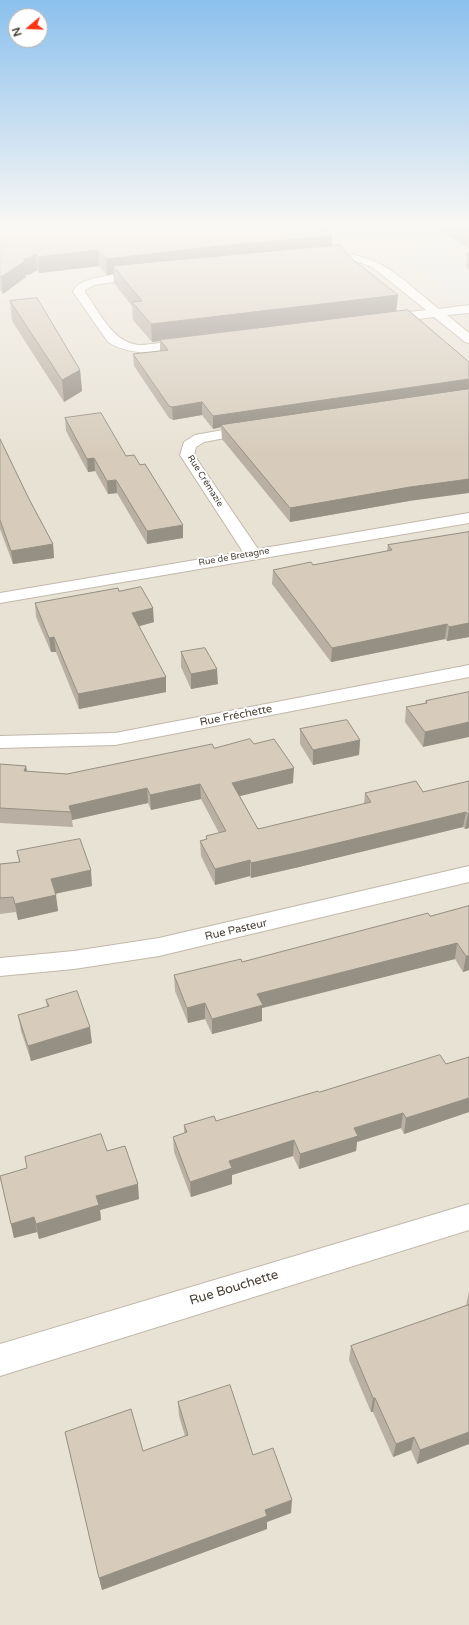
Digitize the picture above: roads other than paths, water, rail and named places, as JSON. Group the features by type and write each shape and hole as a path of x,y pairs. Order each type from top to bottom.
{"street":[{"path":"86,302 112,339 117,343 137,348 204,341"},
{"path":"423,302 469,339"},
{"path":"375,320 469,309"},
{"name":"Rue Crémazie","path":"252,553 187,455 189,445 200,438 268,426"},
{"name":"Rue de Bretagne","path":"0,598 252,553 469,518"},
{"name":"Rue Fréchette","path":"0,742 115,739 469,671"},
{"name":"Rue Pasteur","path":"0,967 74,960 159,947 469,874"},
{"name":"Rue Bouchette","path":"0,1360 469,1217"}]}
